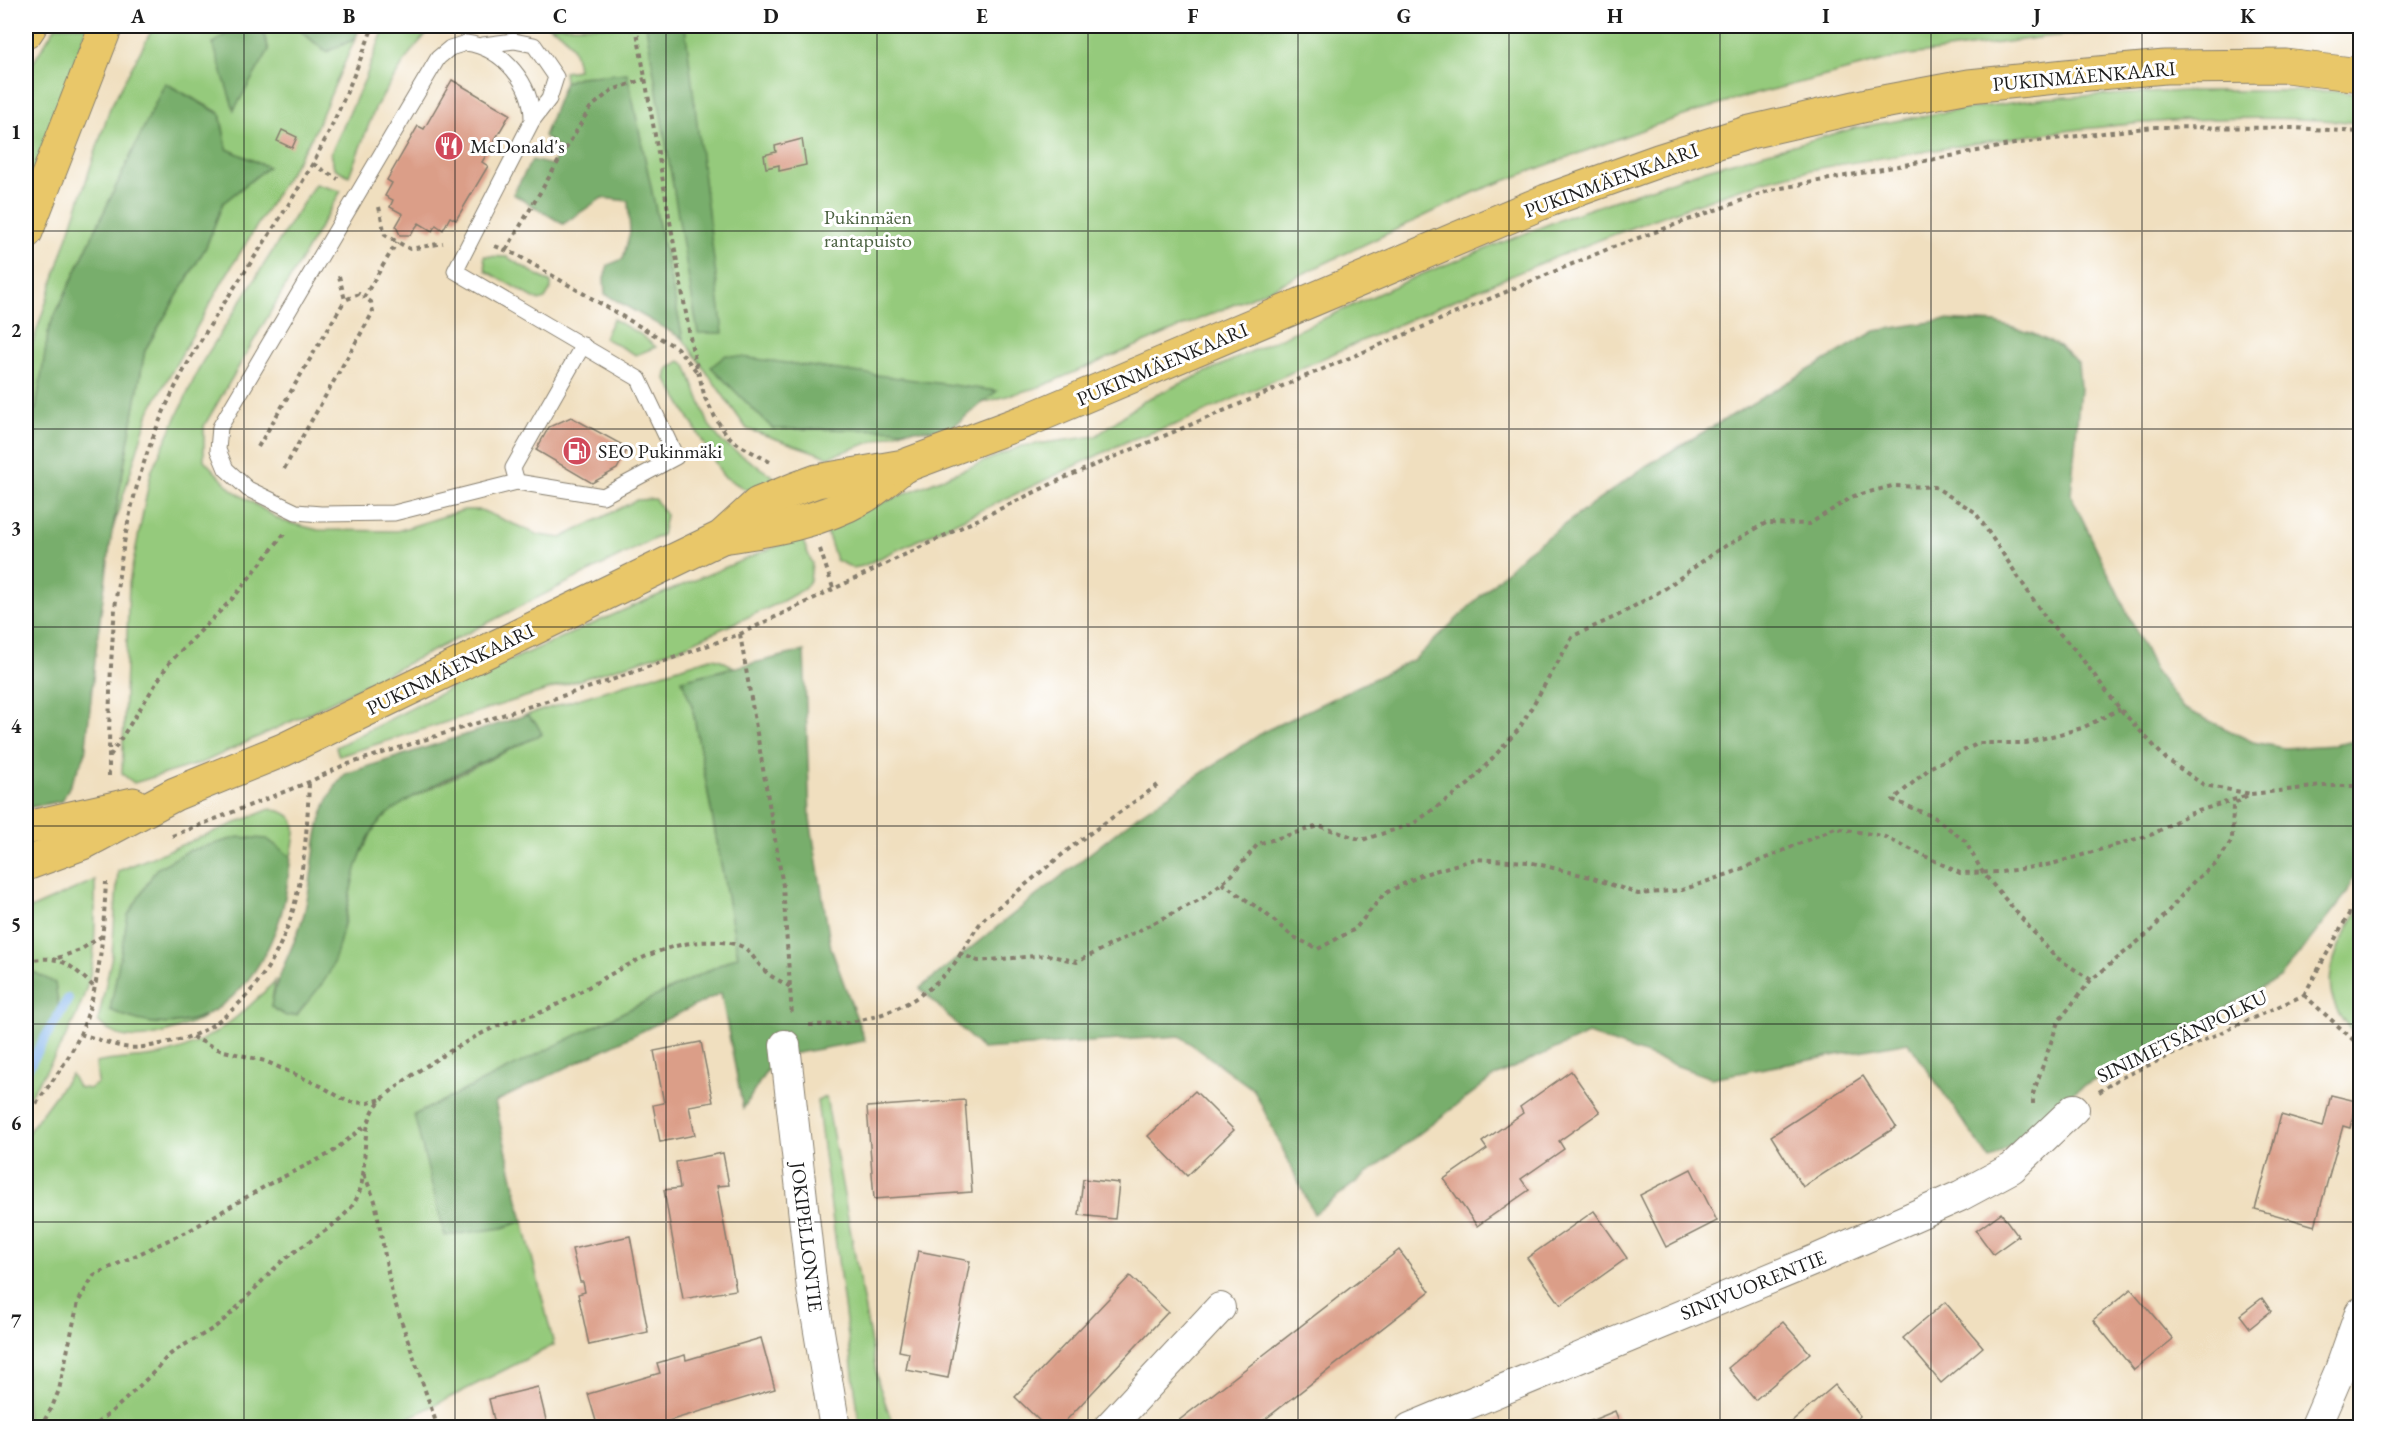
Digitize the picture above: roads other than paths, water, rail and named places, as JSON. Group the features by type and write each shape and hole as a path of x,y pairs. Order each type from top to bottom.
{"main road":[{"path":"26,32 30,26"},
{"path":"26,232 106,26"},
{"name":"PUKINMÄENKAARI","path":"26,864 86,842 176,794 283,750 722,537 758,504 817,481 904,466 1028,420 1160,366 1409,257 1546,201 1658,161 1750,132 1867,105 1970,86 2165,67 2286,66 2361,75"},
{"name":"PUKINMÄENKAARI","path":"26,828 176,794"}],"street":[{"name":"JOKIPELLONTIE","path":"789,1035 812,1289 835,1428"},
{"name":"SINIVUORENTIE","path":"1410,1428 1817,1259 1960,1196 2012,1168 2074,1109"},
{"path":"1108,1428 1220,1308"},
{"path":"2315,1428 2361,1313"}],"lane":[{"path":"514,41 534,45 556,77 549,99 532,122 473,241 455,272 639,379 676,457 603,496 517,482 394,513 296,512 248,489 226,469 218,450 220,427 438,58 450,48 466,43 483,45 514,41"},
{"path":"483,45 506,63 522,82 530,97 532,122"},
{"path":"517,482 513,468 583,345"}],"waterway":[{"path":"26,1071 68,999"}],"place":[{"name":"McDonald's","path":"449,146"},
{"name":"SEO Pukinmäki","path":"577,451"}],"park label":[{"name":"Pukinmäen rantapuisto","path":"868,228"}]}
